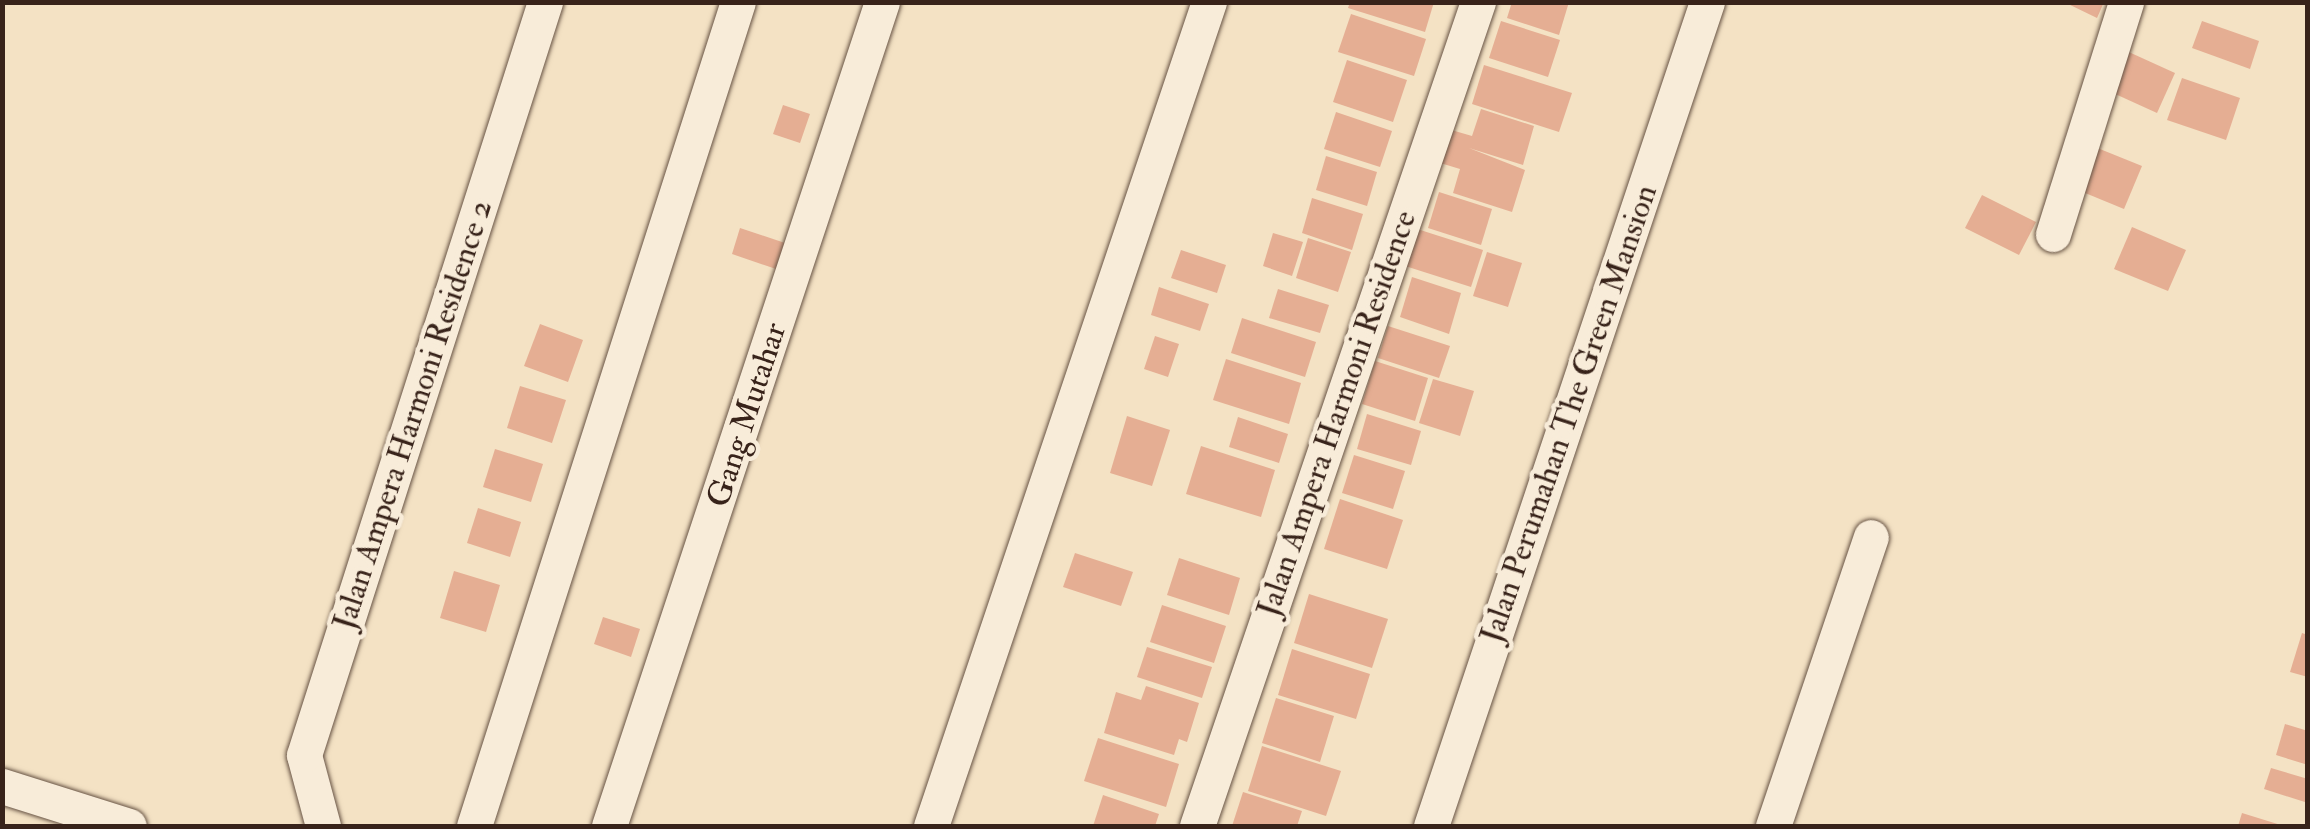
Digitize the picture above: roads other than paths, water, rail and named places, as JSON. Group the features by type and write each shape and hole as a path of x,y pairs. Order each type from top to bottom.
{"street":[{"name":"Jalan Ampera Harmoni Residence 2","path":"324,826 322,806 306,772 304,755 545,2"},
{"path":"474,826 738,2"},
{"name":"Gang Mutahar","path":"610,826 882,2"},
{"path":"930,826 1209,2"},
{"name":"Jalan Ampera Harmoni Residence","path":"1196,826 1478,2"},
{"name":"Jalan Perumahan The Green Mansion","path":"1431,826 1707,2"},
{"path":"2054,234 2126,2"},
{"path":"1773,826 1870,537"},
{"path":"2,786 128,826"}]}
